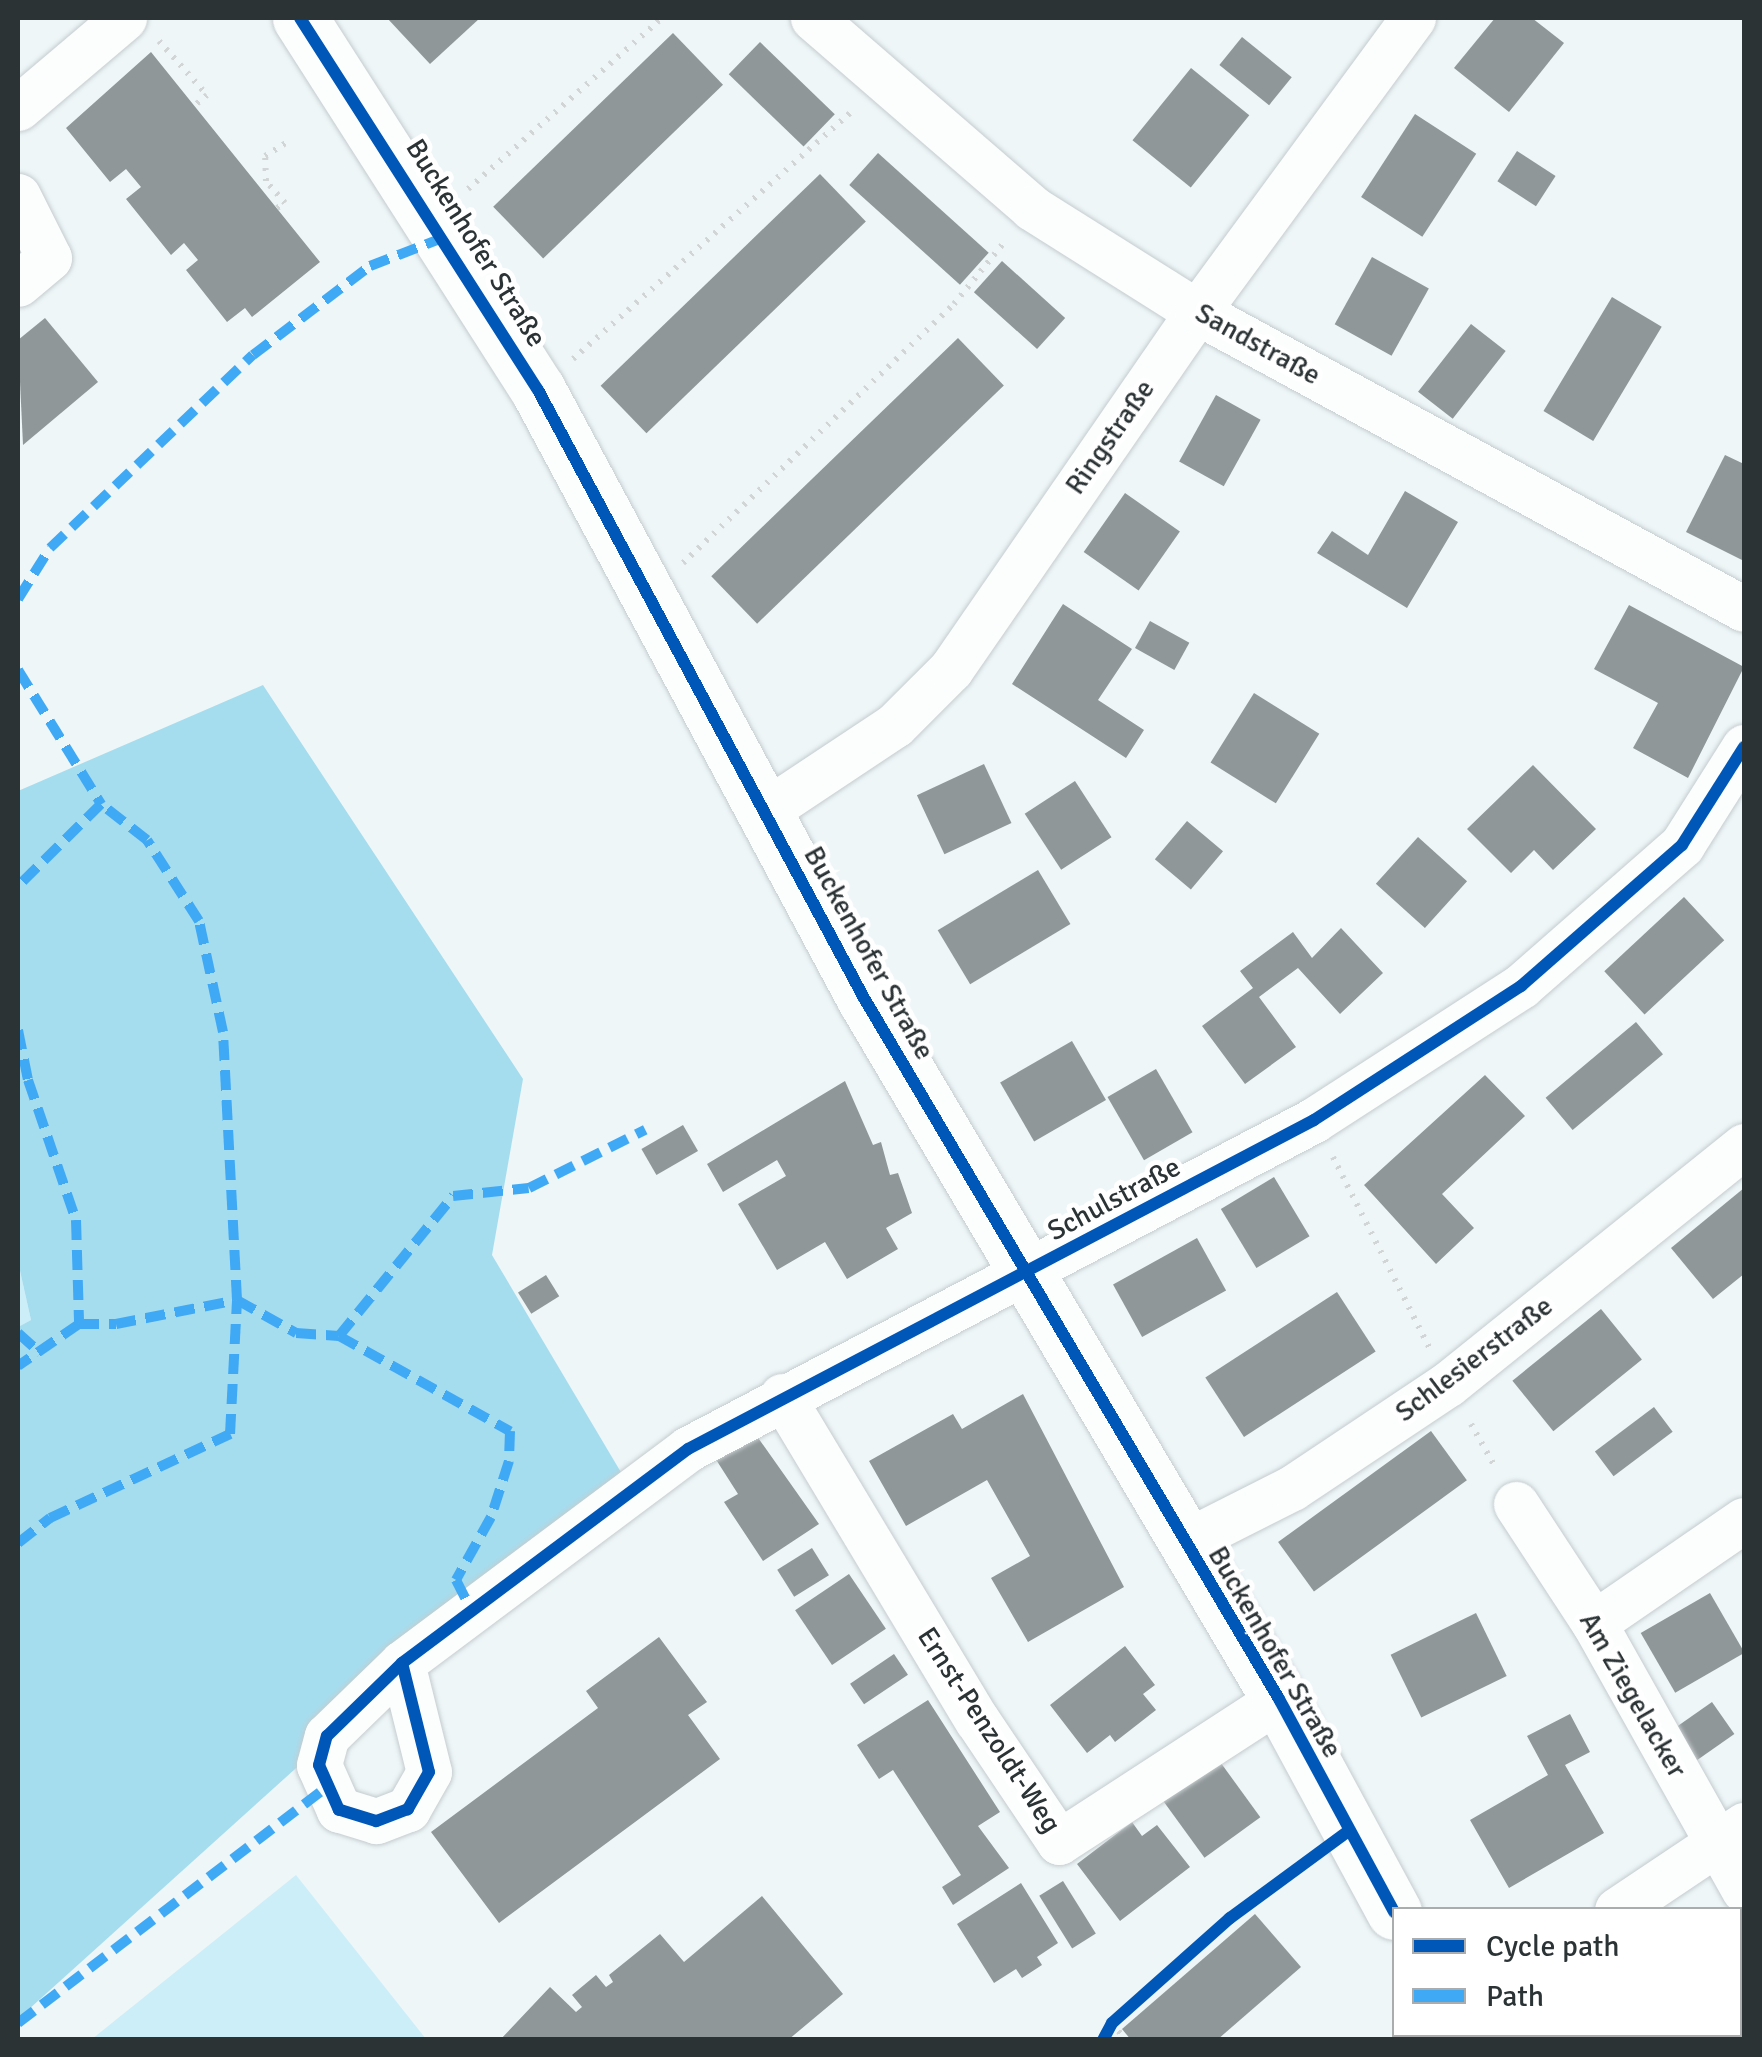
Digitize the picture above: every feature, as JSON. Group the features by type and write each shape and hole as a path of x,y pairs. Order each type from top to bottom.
{"street":[{"name":"Buckenhofer Straße","path":"300,18 538,390 928,1113 1280,1699 1392,1908"},
{"name":"Sandstraße","path":"813,18 1032,208 1197,312 1744,609"},
{"name":"Ringstraße","path":"764,812 895,725 950,668 1197,312 1412,18"},
{"path":"18,108 137,24"},
{"path":"18,196 49,258 18,284"},
{"name":"Schulstraße","path":"402,1663 688,1449 782,1396 1027,1274 1314,1120 1521,986 1682,845 1744,747"},
{"name":"Schlesierstraße","path":"1183,1543 1292,1488 1448,1384 1744,1146"},
{"name":"Ernst-Penzoldt-Weg","path":"782,1396 1059,1842 1280,1699"},
{"name":"Am Ziegelacker","path":"1516,1504 1731,1835 1744,1890"},
{"path":"1594,1623 1744,1520"},
{"path":"1623,1907 1731,1835"}],"path":[{"path":"432,220 662,18"},
{"path":"137,24 207,95 194,106"},
{"path":"538,390 844,119"},
{"path":"277,208 285,203 266,181 265,156 286,143"},
{"path":"680,566 982,269"},
{"path":"1314,1120 1448,1384 1516,1504"},
{"path":"1112,2023 1126,2040"}],"shaded area":[{"path":"263,685 523,1079 492,1255 622,1474 18,2019 18,1327 31,1320 18,1262 18,791"},
{"path":"18,1262 31,1320 18,1327"},
{"path":"296,1875 426,2039 92,2039"}],"building":[{"path":"387,18 480,18 430,64"},
{"path":"1495,18 1532,18 1564,43 1509,112 1454,68"},
{"path":"673,33 723,85 543,258 493,207"},
{"path":"1242,37 1292,77 1269,105 1219,65"},
{"path":"760,42 835,114 804,147 729,74"},
{"path":"151,52 320,262 252,317 245,308 227,322 186,270 198,260 184,243 171,255 126,199 141,187 126,169 110,182 66,128"},
{"path":"1191,68 1249,115 1191,187 1132,140"},
{"path":"1415,114 1476,154 1422,237 1361,197"},
{"path":"1517,151 1556,176 1536,206 1497,181"},
{"path":"878,153 989,253 960,285 849,185"},
{"path":"820,174 866,221 646,433 601,386"},
{"path":"1372,257 1429,289 1392,356 1335,324"},
{"path":"1002,261 1065,318 1037,349 974,292"},
{"path":"1612,297 1662,327 1593,441 1543,411"},
{"path":"45,318 98,382 23,445 18,340"},
{"path":"1471,324 1506,351 1453,419 1418,392"},
{"path":"958,338 1004,385 757,624 711,576"},
{"path":"1216,395 1261,420 1224,486 1179,461"},
{"path":"1725,455 1744,464 1744,561 1686,532"},
{"path":"1405,491 1458,522 1407,608 1317,553 1332,531 1368,555"},
{"path":"1125,493 1180,531 1139,590 1084,552"},
{"path":"1063,604 1132,649 1098,700 1144,730 1126,758 1012,684"},
{"path":"1629,605 1744,667 1688,778 1633,748 1658,703 1594,669"},
{"path":"1150,621 1189,643 1174,670 1135,648"},
{"path":"1254,693 1319,734 1276,803 1211,763"},
{"path":"984,764 1011,823 944,854 917,795"},
{"path":"1533,765 1596,829 1553,870 1534,850 1511,873 1467,829"},
{"path":"1075,781 1111,837 1061,870 1025,814"},
{"path":"1187,821 1223,851 1191,890 1155,859"},
{"path":"1418,837 1467,881 1425,928 1376,884"},
{"path":"1038,870 1070,924 970,984 938,930"},
{"path":"1684,897 1724,940 1645,1014 1604,971"},
{"path":"1341,928 1383,973 1340,1014 1298,968 1259,997 1296,1047 1245,1084 1202,1026 1253,988 1240,971 1293,932 1312,958"},
{"path":"1636,1022 1663,1054 1573,1130 1546,1098"},
{"path":"1072,1041 1106,1100 1034,1141 1000,1082"},
{"path":"1156,1069 1192,1132 1144,1160 1108,1097"},
{"path":"1485,1075 1525,1116 1442,1194 1474,1228 1436,1264 1364,1185"},
{"path":"845,1081 873,1145 881,1142 890,1175 898,1173 912,1213 886,1228 898,1249 847,1279 825,1242 777,1270 738,1204 786,1176 777,1160 723,1192 707,1164"},
{"path":"683,1125 698,1151 656,1175 641,1149"},
{"path":"1274,1177 1310,1236 1256,1268 1221,1209"},
{"path":"1744,1188 1744,1274 1713,1299 1671,1248"},
{"path":"1197,1238 1226,1290 1142,1337 1113,1285"},
{"path":"546,1275 559,1296 531,1314 518,1292"},
{"path":"1337,1292 1376,1352 1244,1437 1205,1378"},
{"path":"1601,1309 1642,1360 1553,1431 1512,1381"},
{"path":"1023,1394 1124,1587 1028,1642 991,1578 1030,1556 987,1480 906,1526 869,1461 953,1414 962,1429"},
{"path":"1654,1407 1673,1432 1614,1476 1595,1452"},
{"path":"1431,1431 1467,1480 1314,1591 1278,1542"},
{"path":"754,1432 819,1524 763,1561 724,1502 738,1494 715,1458"},
{"path":"812,1548 829,1575 794,1597 777,1570"},
{"path":"849,1574 886,1629 832,1665 795,1610"},
{"path":"1710,1593 1744,1653 1675,1693 1641,1633"},
{"path":"1476,1613 1507,1676 1421,1718 1391,1655"},
{"path":"659,1637 707,1702 688,1715 720,1759 499,1923 431,1832 598,1708 586,1691"},
{"path":"1125,1646 1155,1685 1143,1694 1156,1710 1115,1742 1110,1735 1087,1753 1050,1705"},
{"path":"894,1654 908,1675 864,1704 850,1684"},
{"path":"928,1700 1000,1812 978,1826 1009,1868 953,1905 942,1887 961,1875 893,1770 879,1779 857,1745"},
{"path":"1712,1702 1734,1734 1690,1765 1668,1733"},
{"path":"1570,1714 1590,1752 1565,1765 1604,1833 1509,1888 1470,1820 1548,1775 1527,1736"},
{"path":"1218,1759 1260,1817 1204,1858 1162,1800"},
{"path":"1132,1822 1142,1836 1157,1825 1190,1867 1120,1921 1077,1864"},
{"path":"1063,1881 1096,1934 1072,1948 1039,1896"},
{"path":"1021,1883 1058,1943 1037,1957 1042,1965 1022,1978 1016,1969 994,1983 957,1924"},
{"path":"762,1896 843,1994 788,2040 500,2040 550,1987 576,2012 582,2007 572,1995 596,1975 606,1987 613,1982 609,1975 660,1934 684,1962"},
{"path":"1255,1914 1301,1967 1217,2040 1131,2040 1122,2029"},
{"path":"1656,2037 1700,2037 1696,2040"}],"marked path":[{"path":"18,599 50,548 253,355 370,266 445,237"},
{"path":"18,670 101,804 18,886"},
{"path":"18,1543 50,1518 230,1434 237,1300 223,1032 199,921 147,840 101,804"},
{"path":"18,1030 28,1080 76,1220 79,1324 18,1366"},
{"path":"339,1336 453,1196 529,1188 645,1130"},
{"path":"79,1324 116,1324 237,1300 296,1333 339,1336 510,1431 509,1461 491,1517 456,1580 473,1613"},
{"path":"18,1333 40,1353"},
{"path":"18,2023 325,1788"}],"cycle path":[{"path":"300,18 538,390 864,998 1279,1699 1392,1908"},
{"path":"402,1663 429,1772 408,1809 376,1821 339,1810 319,1765 327,1736 402,1663 688,1449 1314,1120 1521,986 1682,845 1744,747"},
{"path":"1103,2040 1112,2023 1230,1918 1347,1832"}]}
